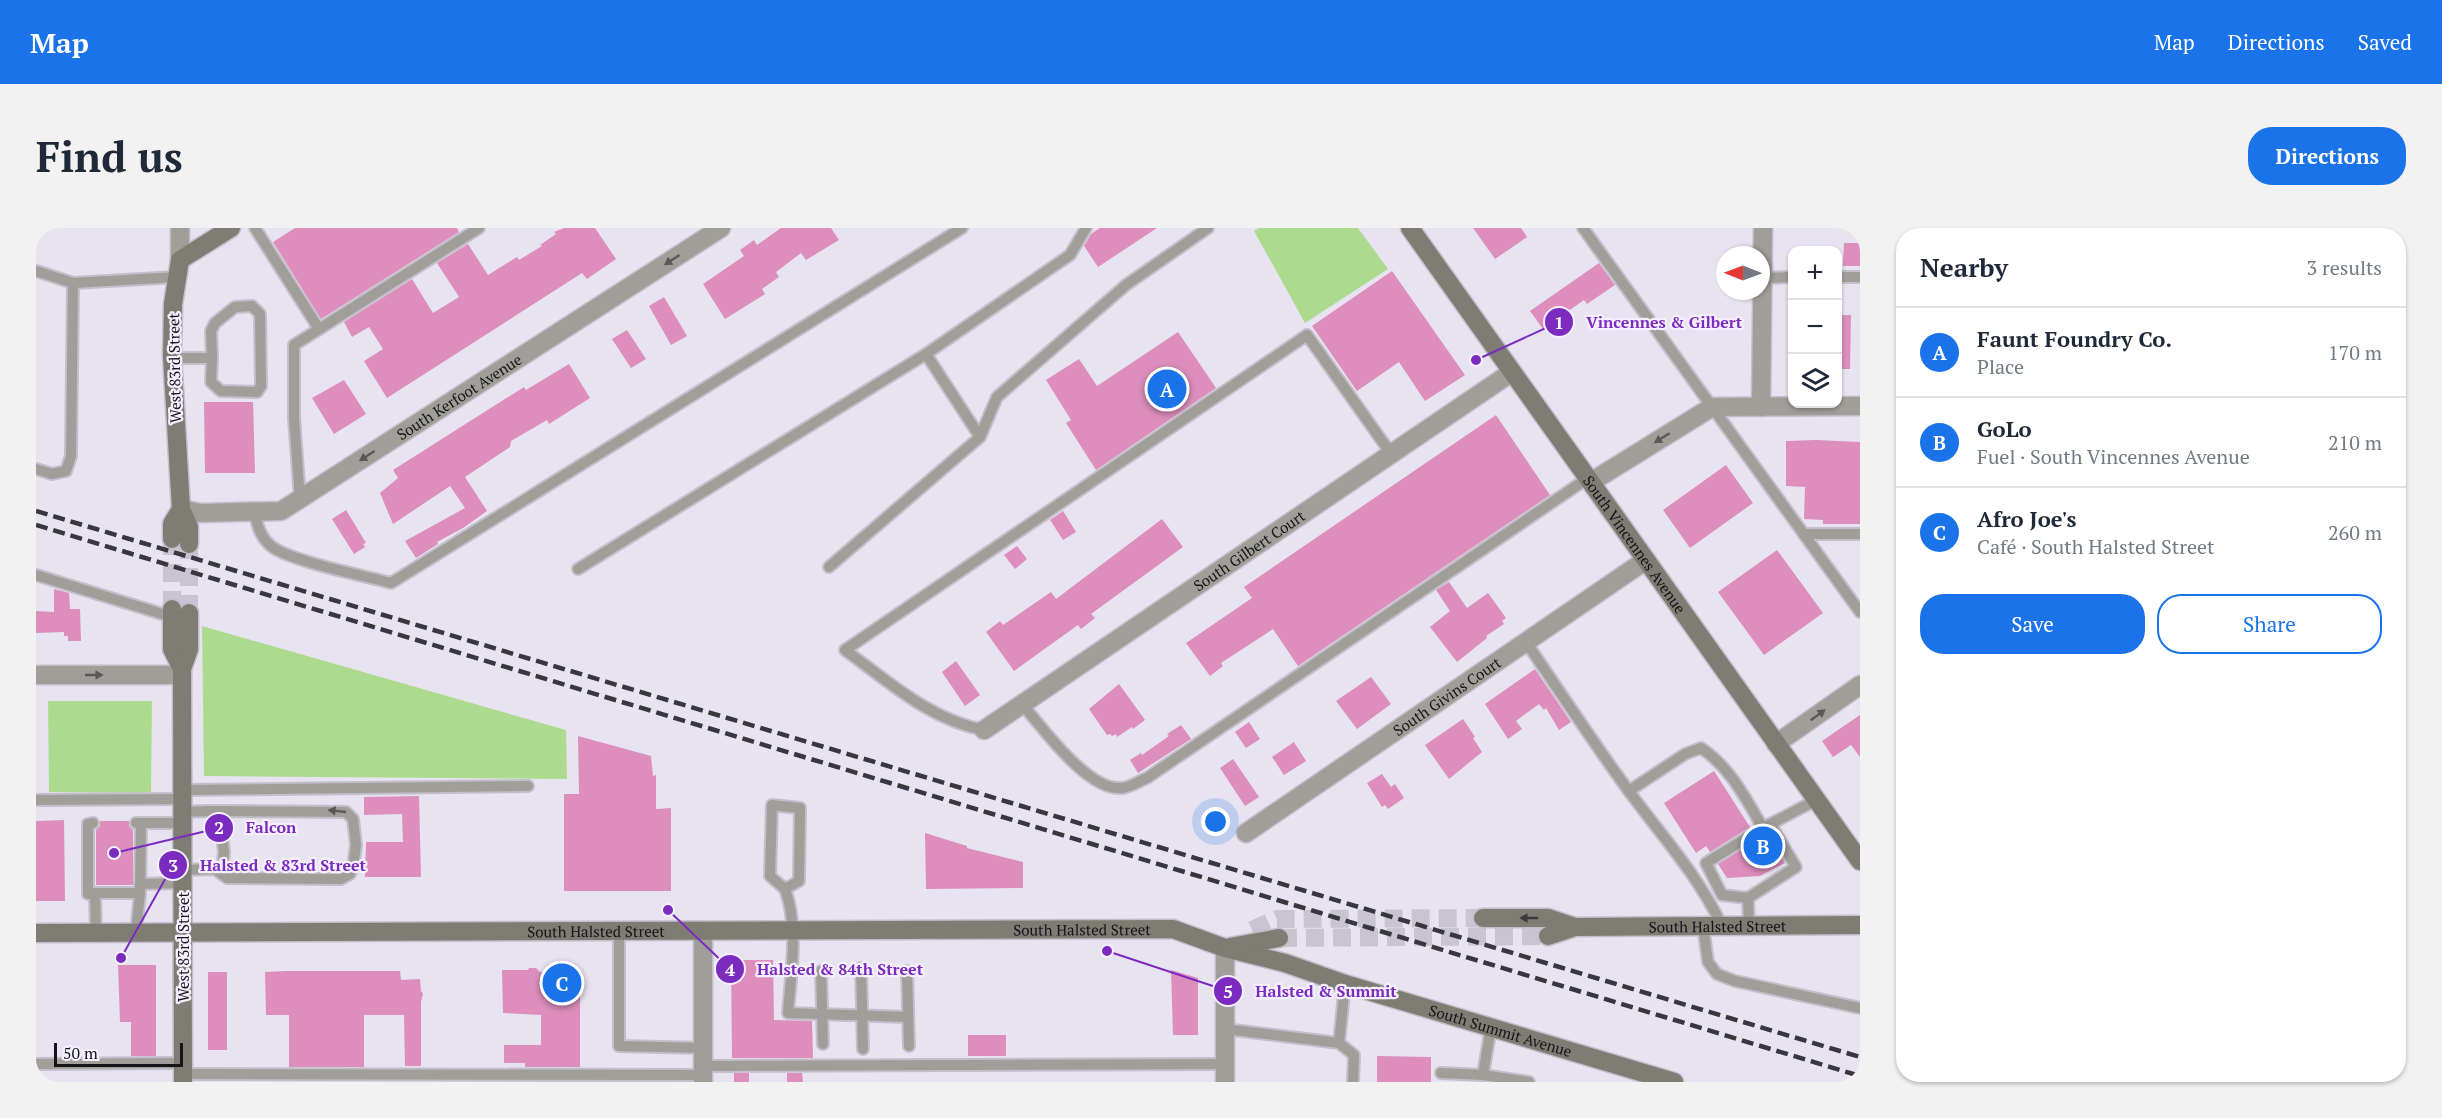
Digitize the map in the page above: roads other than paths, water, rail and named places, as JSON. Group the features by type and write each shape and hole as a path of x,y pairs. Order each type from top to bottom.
{"main road":[{"path":"179,269 231,228"},
{"name":"South Vincennes Avenue","path":"1410,228 1860,861"},
{"name":"West 83rd Street","path":"179,269 173,304 172,358 181,509 189,527 181,541"},
{"name":"West 83rd Street","path":"177,613 189,649 182,672 183,1073"},
{"name":"South Halsted Street","path":"1483,918 1548,918 1575,927"},
{"name":"South Halsted Street","path":"1548,936 1575,927 1860,925"},
{"name":"South Halsted Street","path":"36,933 1173,929 1225,948"},
{"path":"1225,948 1252,930"},
{"path":"1225,948 1279,938"},
{"name":"South Summit Avenue","path":"1225,948 1285,963 1345,984 1674,1082"}],"street":[{"name":"West 83rd Street","path":"179,269 180,228"},
{"name":"South Kerfoot Avenue","path":"181,509 200,513 255,514 281,511 721,228"},
{"path":"1763,228 1763,246"},
{"path":"1761,407 1762,300"},
{"name":"South Gilbert Court","path":"984,730 1512,372"},
{"path":"1589,480 1712,407 1860,406"},
{"name":"South Givins Court","path":"1246,832 1646,560"},
{"path":"36,675 182,672"},
{"path":"1776,744 1860,685"},
{"path":"703,931 703,1068"},
{"path":"1225,948 1225,1073"}],"lane":[{"path":"255,228 320,329"},
{"path":"300,499 294,418 294,345 479,228"},
{"path":"255,514 258,528 265,540 282,553 392,583 962,228"},
{"path":"578,569 926,354 1070,255 1086,228"},
{"path":"829,567 980,437 997,397 1126,285 1208,228"},
{"path":"1583,228 1860,612"},
{"path":"36,271 73,283 179,269"},
{"path":"1770,278 1788,277"},
{"path":"1842,277 1860,277"},
{"path":"36,470 52,474 66,471 71,456 73,283"},
{"path":"252,306 260,314 261,386 257,392 220,391 211,382 212,358 211,331 215,323 235,307 252,306"},
{"path":"984,730 963,726 939,716 845,650 1307,335 1392,454"},
{"path":"926,354 980,437"},
{"path":"172,358 212,358"},
{"path":"1022,704 1080,768 1094,779 1109,787 1121,789 1132,785 1147,778 1589,480"},
{"path":"1804,534 1860,534"},
{"path":"36,575 177,613"},
{"path":"1526,642 1629,791 1676,851 1712,904 1722,926"},
{"path":"1629,791 1685,754 1701,748 1716,758 1743,795 1766,826 1796,867 1748,898 1722,895 1706,863 1766,826 1816,800"},
{"path":"36,800 182,806 528,786"},
{"path":"785,889 799,880 800,808 772,805 770,876 785,889 792,908 788,1013 908,1017"},
{"path":"93,823 88,824 90,841 88,894 140,888 215,869 227,878 341,879 350,874 353,867 356,845 353,819 346,812 338,810 210,811 182,806 139,823 140,888 136,933"},
{"path":"210,811 220,821 224,852 222,874"},
{"path":"95,893 96,933"},
{"path":"1748,898 1749,926"},
{"path":"1703,926 1708,962 1717,974 1735,981 1860,1008"},
{"path":"619,931 619,1046 703,1068"},
{"path":"861,968 863,1049"},
{"path":"821,971 823,1044"},
{"path":"907,971 909,1046"},
{"path":"1340,1042 1345,984"},
{"path":"1483,1075 1491,1028"},
{"path":"1225,1029 1340,1042 1354,1055 1353,1082"},
{"path":"36,1064 183,1073 703,1068 1225,1073"},
{"path":"1441,1073 1483,1075 1529,1082"}],"tunnel":[{"path":"172,539 172,609"},
{"path":"189,544 189,613"},
{"path":"1252,930 1277,919 1483,918"},
{"path":"1279,938 1548,936"}],"railway":[{"path":"36,511 1860,1057"},
{"path":"36,525 1860,1076"}],"place":[{"name":"Vincennes & Gilbert","path":"1476,360"},
{"name":"Faunt Foundry Co.","path":"1167,389"},
{"name":"GoLo","path":"1763,846"},
{"name":"Falcon","path":"114,853"},
{"name":"Halsted & 84th Street","path":"668,910"},
{"name":"Halsted & Summit","path":"1107,951"},
{"name":"Halsted & 83rd Street","path":"121,958"},
{"name":"Afro Joe's","path":"562,983"}]}
